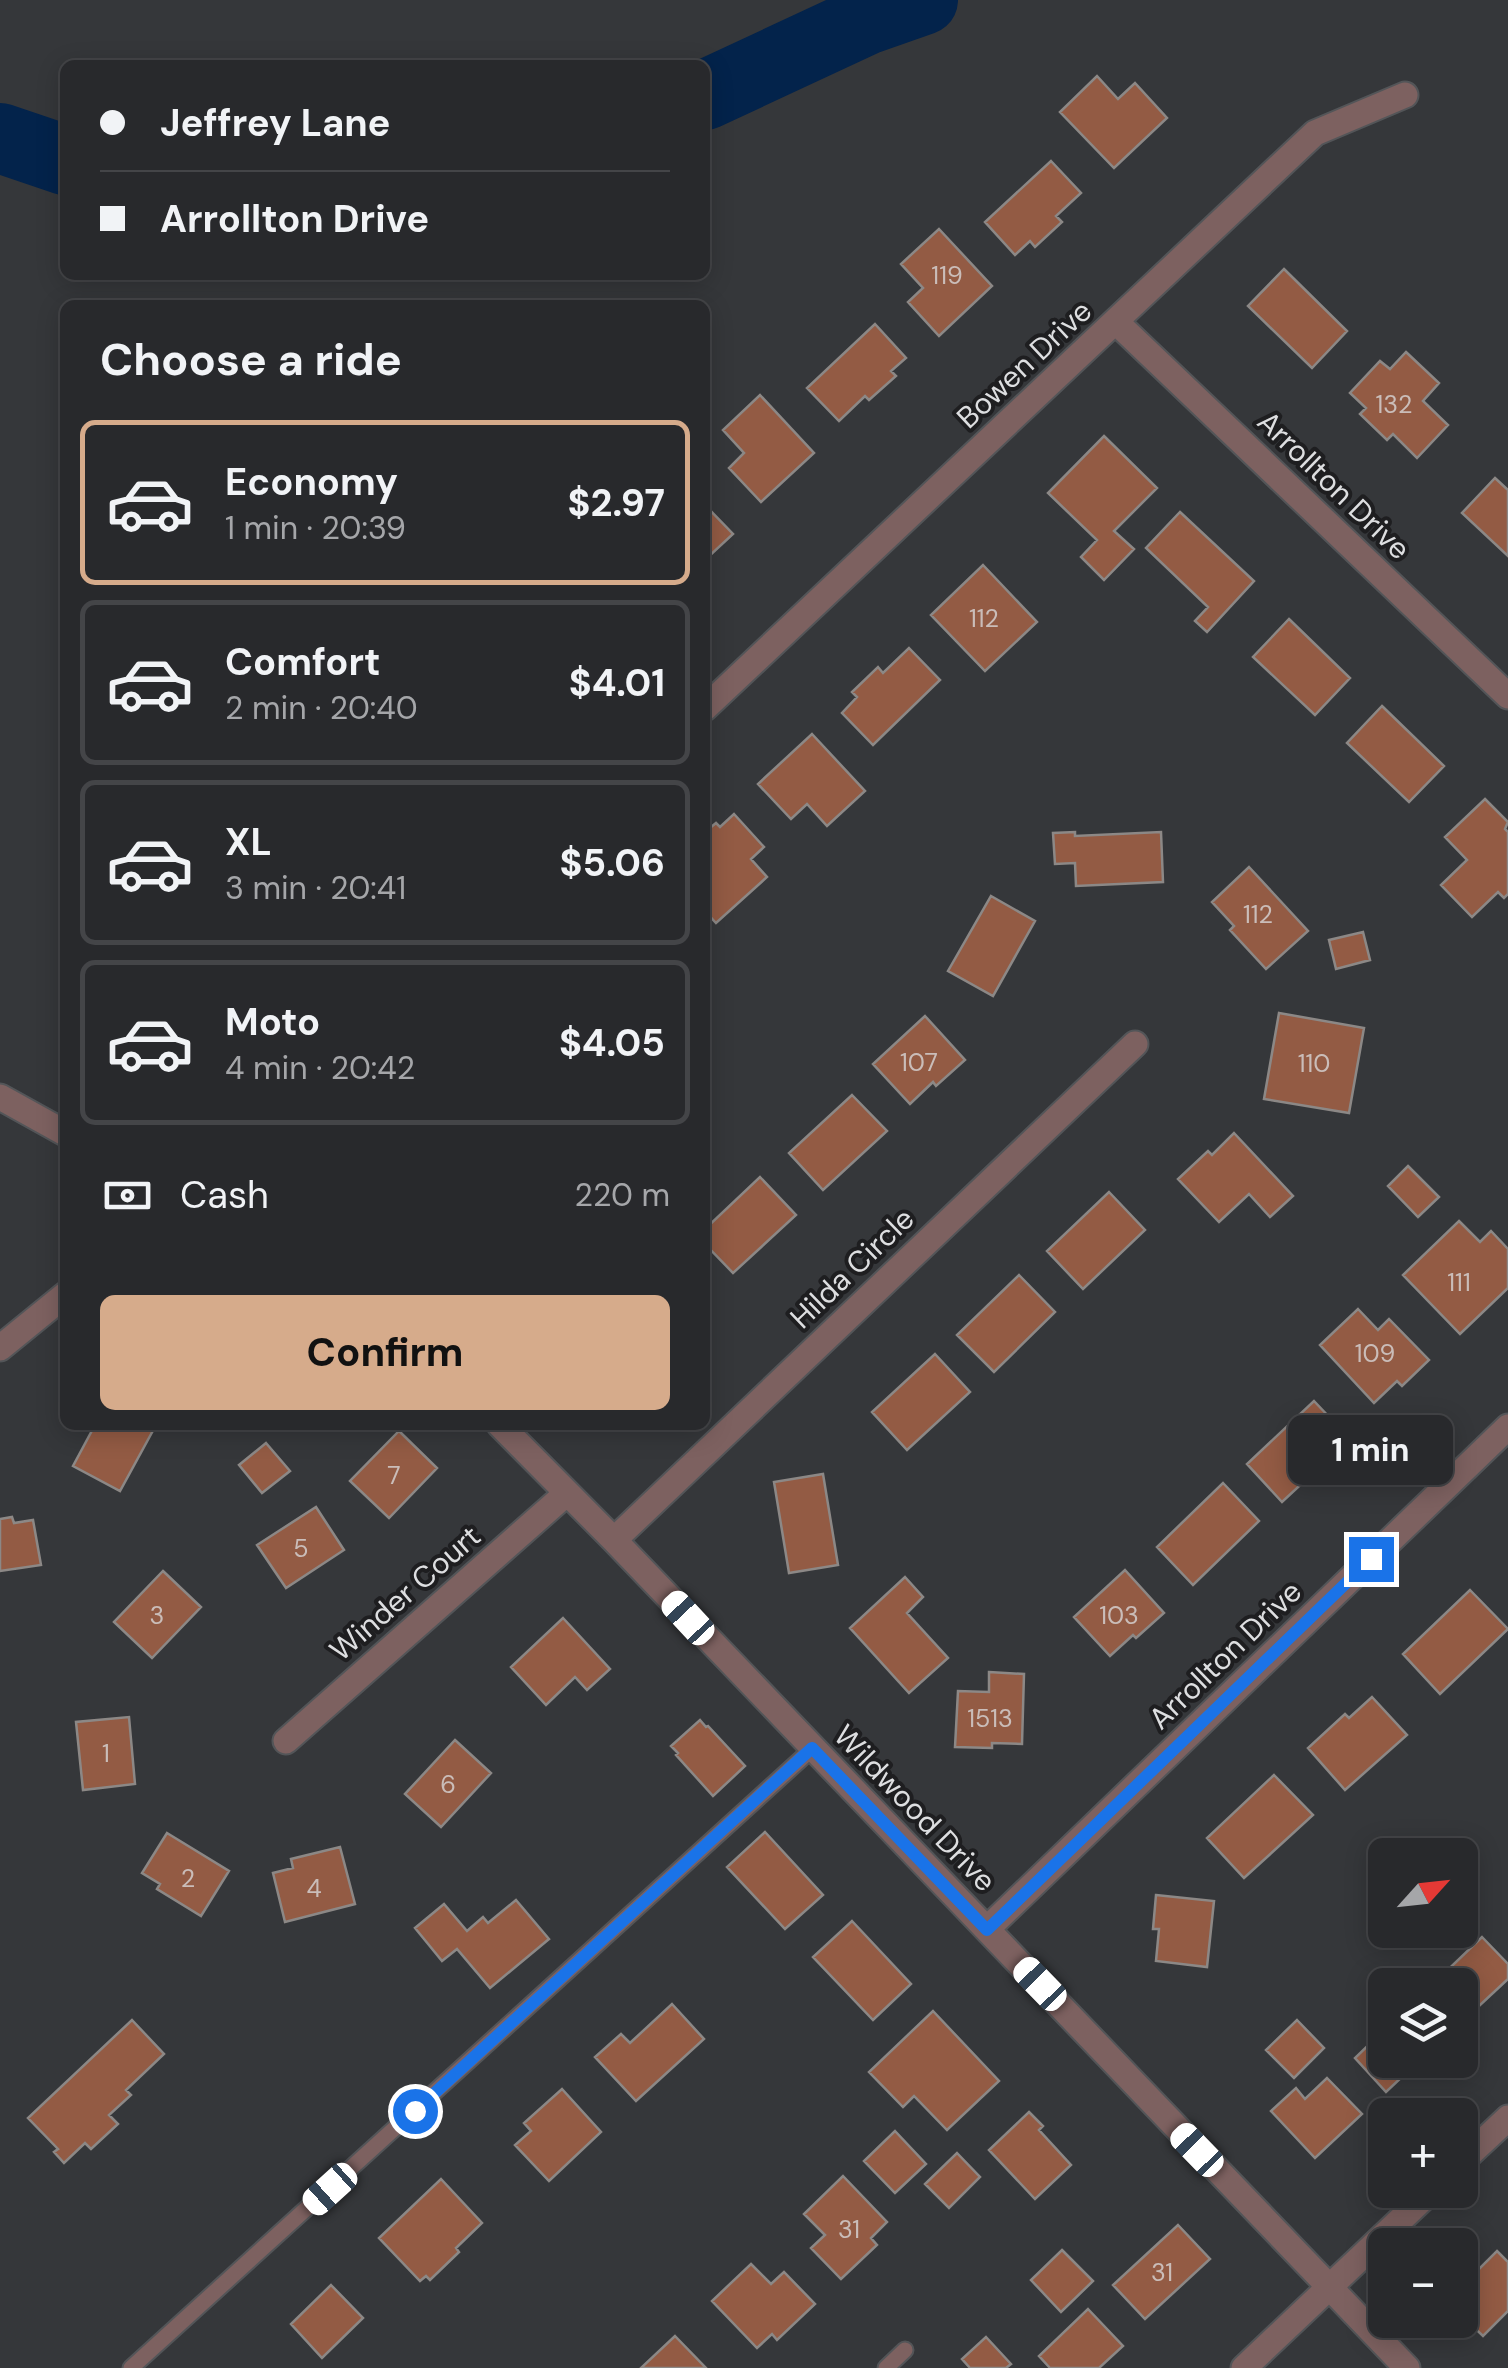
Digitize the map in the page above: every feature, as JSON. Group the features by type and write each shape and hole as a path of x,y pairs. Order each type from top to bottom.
{"street":[{"name":"Bowen Drive","path":"710,703 1315,133 1405,95"},
{"name":"Arrollton Drive","path":"1116,322 1508,696"},
{"name":"Hilda Circle","path":"614,1540 1135,1044"},
{"path":"0,1097 60,1129"},
{"path":"0,1348 60,1299"},
{"name":"Arrollton Drive","path":"987,1930 1508,1426"},
{"name":"Wildwood Drive","path":"505,1430 1407,2368"},
{"name":"Winder Court","path":"286,1741 567,1493"},
{"path":"1478,2146 1508,2118"},
{"path":"1244,2368 1413,2208"}],"lane":[{"path":"132,2368 812,1748"},
{"path":"886,2368 905,2350"}],"building":[{"path":"1097,76 1118,99 1135,83 1167,118 1114,168 1060,112"},
{"path":"1051,161 1081,193 1056,216 1062,222 1035,247 1030,241 1015,255 985,222"},
{"path":"939,229 992,286 939,336 908,302 923,288 901,264"},
{"path":"1284,269 1347,331 1312,368 1248,306"},
{"path":"875,324 906,358 891,371 896,376 869,400 865,396 839,421 807,388"},
{"path":"1406,352 1439,383 1423,401 1448,425 1417,458 1393,434 1387,440 1360,414 1366,408 1350,393 1380,361 1390,369"},
{"path":"760,395 814,453 761,502 729,468 744,453 723,430"},
{"path":"1104,436 1157,488 1114,531 1134,549 1104,580 1081,557 1097,540 1048,493"},
{"path":"1495,478 1508,490 1508,556 1462,513"},
{"path":"710,510 733,534 710,555"},
{"path":"1180,512 1254,581 1207,632 1195,621 1208,607 1146,548"},
{"path":"983,565 1037,622 985,671 931,615"},
{"path":"1289,619 1350,678 1315,715 1253,657"},
{"path":"909,648 940,680 873,745 842,713 857,697 852,692 878,667 883,673"},
{"path":"1382,706 1444,766 1409,802 1347,743"},
{"path":"812,734 865,791 827,826 807,804 791,819 758,784"},
{"path":"1485,799 1508,822 1508,894 1504,898 1498,892 1472,917 1441,885 1467,860 1445,837"},
{"path":"734,814 764,847 751,859 767,877 716,923 710,916 710,828 716,823 720,827"},
{"path":"1075,832 1075,836 1161,832 1163,882 1076,886 1075,863 1055,864 1053,833"},
{"path":"1249,867 1308,931 1266,969 1230,930 1234,926 1212,902"},
{"path":"991,896 1035,921 993,996 948,971"},
{"path":"1363,932 1370,960 1336,969 1329,940"},
{"path":"1279,1013 1364,1028 1349,1113 1264,1099"},
{"path":"925,1016 965,1060 910,1104 873,1064"},
{"path":"852,1095 887,1131 823,1190 789,1153"},
{"path":"1234,1133 1293,1196 1270,1217 1249,1194 1219,1222 1178,1179 1208,1151 1212,1155"},
{"path":"1408,1166 1439,1197 1418,1217 1388,1186"},
{"path":"760,1177 796,1215 733,1273 710,1249 710,1224"},
{"path":"1109,1192 1145,1230 1083,1289 1047,1251"},
{"path":"1459,1221 1480,1242 1491,1231 1508,1249 1508,1288 1460,1334 1403,1275"},
{"path":"1019,1275 1055,1312 994,1372 957,1335"},
{"path":"1358,1309 1378,1330 1389,1319 1429,1360 1402,1386 1397,1381 1374,1403 1320,1345"},
{"path":"935,1354 970,1392 907,1450 872,1412"},
{"path":"1314,1401 1350,1439 1282,1502 1247,1464"},
{"path":"92,1430 153,1430 120,1491 73,1466"},
{"path":"399,1431 437,1468 389,1518 350,1481"},
{"path":"266,1443 290,1471 262,1493 239,1465"},
{"path":"823,1474 838,1565 789,1573 774,1482"},
{"path":"1223,1483 1259,1521 1193,1585 1157,1547"},
{"path":"316,1507 344,1550 286,1588 257,1545"},
{"path":"12,1517 14,1523 33,1520 41,1565 0,1571 0,1519"},
{"path":"1125,1570 1164,1613 1110,1656 1074,1617"},
{"path":"163,1571 201,1607 152,1658 114,1622"},
{"path":"905,1577 923,1597 907,1613 948,1658 909,1693 850,1628"},
{"path":"1470,1590 1508,1629 1440,1694 1403,1654"},
{"path":"563,1618 610,1669 587,1690 575,1677 546,1705 511,1667"},
{"path":"989,1672 1024,1674 1022,1744 955,1747 958,1691 989,1692"},
{"path":"1372,1697 1407,1735 1345,1790 1308,1748 1345,1714 1349,1718"},
{"path":"129,1717 135,1784 83,1790 76,1722"},
{"path":"700,1720 745,1766 713,1796 671,1746"},
{"path":"455,1740 491,1773 441,1827 405,1794"},
{"path":"1274,1775 1313,1815 1244,1878 1207,1838"},
{"path":"765,1832 823,1895 785,1929 727,1867"},
{"path":"167,1833 229,1871 201,1916 157,1889 160,1884 142,1873"},
{"path":"340,1847 355,1904 285,1922 273,1873 293,1868 291,1859"},
{"path":"1156,1895 1214,1901 1207,1967 1156,1961"},
{"path":"516,1900 549,1939 490,1988 457,1949 442,1961 415,1928 444,1904 467,1931 483,1917 488,1923"},
{"path":"852,1921 911,1984 873,2020 813,1957"},
{"path":"1482,1937 1508,1964 1508,1979 1478,2007 1478,1968 1450,1968 1471,1948 1478,1948"},
{"path":"672,2004 704,2039 636,2101 595,2057 621,2034 630,2043"},
{"path":"933,2011 999,2081 947,2130 914,2096 903,2107 869,2072"},
{"path":"132,2020 164,2054 126,2090 131,2095 109,2115 118,2124 91,2149 85,2143 64,2163 54,2152 58,2149 28,2118"},
{"path":"1297,2020 1324,2048 1294,2078 1266,2050"},
{"path":"1368,2045 1368,2072 1355,2058"},
{"path":"1327,2078 1362,2114 1315,2158 1271,2111 1296,2088 1305,2099"},
{"path":"1373,2078 1401,2078 1386,2092"},
{"path":"562,2089 601,2132 549,2181 515,2145 531,2131 524,2123"},
{"path":"1029,2112 1043,2126 1039,2130 1071,2165 1035,2199 989,2150"},
{"path":"895,2131 926,2164 895,2193 864,2161"},
{"path":"957,2153 980,2177 949,2208 925,2184"},
{"path":"843,2176 887,2222 871,2238 877,2245 841,2279 811,2248 825,2235 804,2214"},
{"path":"441,2179 482,2223 430,2280 426,2276 420,2281 379,2238"},
{"path":"1178,2225 1210,2259 1145,2319 1113,2285"},
{"path":"1062,2250 1093,2281 1061,2312 1031,2280"},
{"path":"1497,2251 1508,2262 1508,2311 1483,2336 1478,2331 1478,2270"},
{"path":"751,2264 771,2284 784,2272 815,2304 777,2340 772,2334 757,2348 712,2301"},
{"path":"331,2285 363,2318 322,2358 291,2324"},
{"path":"1088,2309 1123,2346 1099,2368 1050,2368 1039,2356"},
{"path":"675,2336 706,2368 641,2368"},
{"path":"986,2337 1011,2364 1006,2368 970,2368 962,2359"}],"waterway":[{"path":"710,93 866,20 923,0"},
{"path":"0,138 60,158"}],"route":[{"path":"415,2111 812,1748 987,1930 1371,1559"}]}
